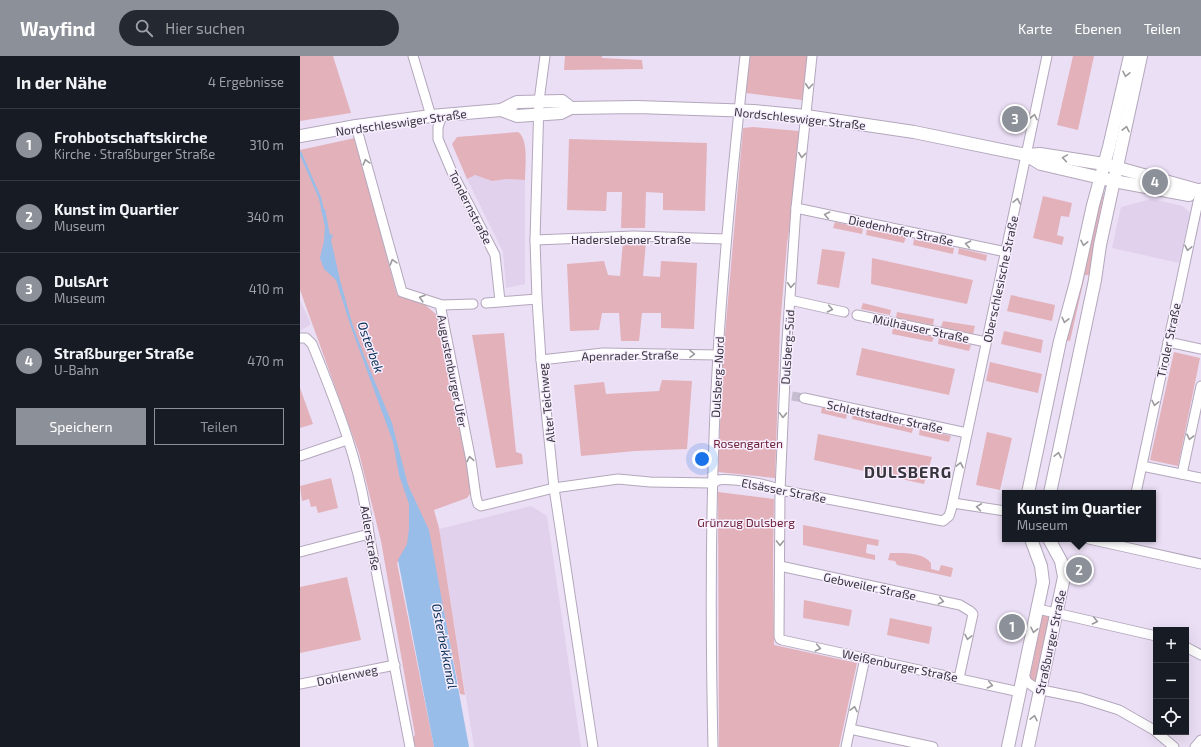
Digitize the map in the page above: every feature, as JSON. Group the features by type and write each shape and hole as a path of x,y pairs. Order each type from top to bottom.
{"main road":[{"path":"1029,490 1063,329 1076,282 1130,56"},
{"path":"1051,490 1141,56"},
{"name":"Nordschleswiger Straße","path":"300,136 356,126 501,110 517,102 562,101 571,108"},
{"name":"Nordschleswiger Straße","path":"501,110 517,116 561,113 571,108 637,106 738,110 806,116 914,132 1026,155 1040,154 1104,164 1200,192"},
{"name":"Nordschleswiger Straße","path":"1026,155 1041,164 1114,181 1200,192"},
{"name":"Straßburger Straße","path":"1008,747 1042,589 1043,577 1041,566 1032,542"},
{"name":"Straßburger Straße","path":"1028,747 1063,583 1064,571 1060,558 1051,542"}],"street":[{"name":"Tondernstraße","path":"413,56 437,116 438,139 452,172 495,254 500,301"},
{"name":"Alter Teichweg","path":"545,56 538,114 536,240 537,299 541,360 554,488 593,747"},
{"name":"Dulsberg-Nord","path":"713,747 711,673 712,483 718,355 726,239 738,110 745,56"},
{"name":"Dulsberg-Süd","path":"780,639 780,490 788,395 790,300 796,208 812,56"},
{"name":"Oberschlesische Straße","path":"953,503 1047,56"},
{"name":"Augustenburger Ufer","path":"356,126 402,292 442,304 441,309 471,461 476,498 478,504 481,506"},
{"name":"Tiroler Straße","path":"1137,490 1200,192"},
{"name":"Diedenhofer Straße","path":"796,208 1006,252"},
{"name":"Haderslebener Straße","path":"536,240 634,236 726,239"},
{"path":"486,303 537,299"},
{"path":"790,300 844,312"},
{"path":"442,304 473,304"},
{"name":"Mülhäuser Straße","path":"856,315 986,342"},
{"name":"Adlerstraße","path":"303,338 312,344 334,398 348,440 367,514 369,534 410,747"},
{"path":"1168,342 1201,349"},
{"name":"Apenrader Straße","path":"541,360 603,353 718,355"},
{"path":"1182,474 1201,386"},
{"name":"Schlettstadter Straße","path":"804,398 967,433"},
{"path":"300,456 348,440"},
{"path":"1142,466 1201,478"},
{"name":"Elsässer Straße","path":"481,506 554,488 618,479 650,482 712,483 718,480 729,480 774,486 780,490 942,521 949,516 953,503"},
{"path":"953,503 1002,511"},
{"path":"300,552 369,534"},
{"path":"1126,543 1201,564"},
{"name":"Gebweiler Straße","path":"780,566 960,605 973,614 959,678"},
{"path":"1038,610 1153,635"},
{"name":"Weißenburger Straße","path":"780,639 1020,692"},
{"path":"1189,649 1201,655"},
{"path":"846,747 865,658"},
{"name":"Dohlenweg","path":"300,684 395,665"},
{"path":"1024,675 1029,684 1040,690 1081,698 1119,710 1154,730 1174,747"},
{"path":"850,729 933,747"},
{"path":"1195,747 1201,740"}],"shaded area":[{"path":"475,175 492,181 507,179 525,180 525,284 506,288 503,252 467,179"},
{"path":"1151,199 1183,206 1190,213 1179,263 1112,248 1121,207"},
{"path":"300,300 311,324 300,331"},
{"path":"531,506 547,516 581,747 474,747 439,529"}],"green space":[{"path":"300,56 333,56 351,113 300,121"},
{"path":"565,56 602,56 602,58 642,60 643,69 564,70"},
{"path":"750,56 808,56 802,100 746,93"},
{"path":"1073,56 1094,56 1078,130 1057,125"},
{"name":"Rosengarten","path":"753,127 799,131 780,326 775,478 718,472 723,358 743,128"},
{"path":"518,132 524,141 525,147 525,180 507,179 492,181 475,175 467,179 452,144 457,137"},
{"path":"355,138 397,295 424,304 437,315 469,475 470,494 467,498 434,510 439,528 465,695 460,694 428,531 397,563 434,747 407,747 415,735 381,541 359,453 300,290 300,150"},
{"path":"569,139 707,143 705,211 663,210 663,193 646,192 645,228 621,228 622,192 607,192 606,211 567,210"},
{"path":"1100,192 1104,193 1095,237 1092,279 1088,275 1085,275 1070,341 1063,340"},
{"path":"1043,196 1072,203 1069,217 1061,216 1057,235 1064,237 1062,245 1033,238"},
{"path":"835,222 863,228 862,234 833,228"},
{"path":"867,228 906,237 904,243 866,235"},
{"path":"914,239 954,248 953,254 913,245"},
{"path":"623,242 646,242 643,276 660,277 661,261 697,263 694,329 661,328 661,313 642,313 639,341 621,341 619,313 602,313 599,330 570,331 567,264 604,261 608,275 620,276"},
{"path":"959,248 987,255 986,261 958,254"},
{"path":"822,249 845,252 839,288 817,284"},
{"path":"872,258 973,280 967,304 871,284"},
{"path":"1011,295 1055,305 1052,321 1007,311"},
{"path":"863,303 891,310 890,315 861,309"},
{"path":"897,312 934,319 933,325 896,318"},
{"path":"943,321 975,326 973,334 941,327"},
{"path":"893,328 934,337 932,342 892,334"},
{"path":"1004,331 1043,340 1041,353 1001,344"},
{"path":"504,333 516,452 522,454 523,464 496,468 472,335"},
{"path":"939,338 971,345 969,351 938,344"},
{"path":"862,348 955,369 949,395 856,375"},
{"path":"1174,352 1200,358 1178,466 1150,460"},
{"path":"990,362 1042,374 1038,393 986,381"},
{"path":"662,380 692,381 687,449 635,451 581,456 574,385 604,382 606,394 659,391"},
{"path":"300,388 313,424 300,428"},
{"path":"822,407 847,413 846,419 821,413"},
{"path":"853,414 913,428 912,433 852,419"},
{"path":"920,428 951,436 949,442 919,435"},
{"path":"987,432 1012,438 1000,490 976,485"},
{"path":"818,434 932,457 924,484 814,460"},
{"path":"331,478 338,508 318,513 316,506 311,507 309,499 302,501 300,486"},
{"name":"Grünzug Dulsberg","path":"718,492 774,499 774,645 857,663 839,747 719,747"},
{"path":"803,525 879,540 878,546 867,544 866,553 875,555 875,560 803,545"},
{"path":"890,553 918,555 927,559 931,563 931,569 939,571 941,565 953,568 951,577 897,565 895,561 888,560"},
{"path":"347,577 361,640 300,653 300,587"},
{"path":"804,600 852,610 849,626 803,618"},
{"path":"1039,614 1053,617 1037,684 1031,680 1030,675 1035,653 1034,643"},
{"path":"890,618 932,627 929,644 887,635"}],"water":[{"name":"Osterbekkanal","path":"321,209 325,209 330,235 333,235 331,240 352,323 392,423 408,485 429,530 469,747 434,747 398,560 407,544 409,504 399,475 393,442 351,327 336,280 324,269 320,258 324,241 325,227"}],"waterway":[{"name":"Osterbek","path":"300,152 320,198 323,211"}],"tunnel":[{"path":"792,396 804,398"}],"place":[{"name":"DulsArt","path":"1015,119"},
{"name":"Straßburger Straße","path":"1155,182"},
{"name":"Kunst im Quartier","path":"1079,570"},
{"name":"Frohbotschaftskirche","path":"1012,627"}],"district":[{"name":"DULSBERG","path":"908,471"}]}
